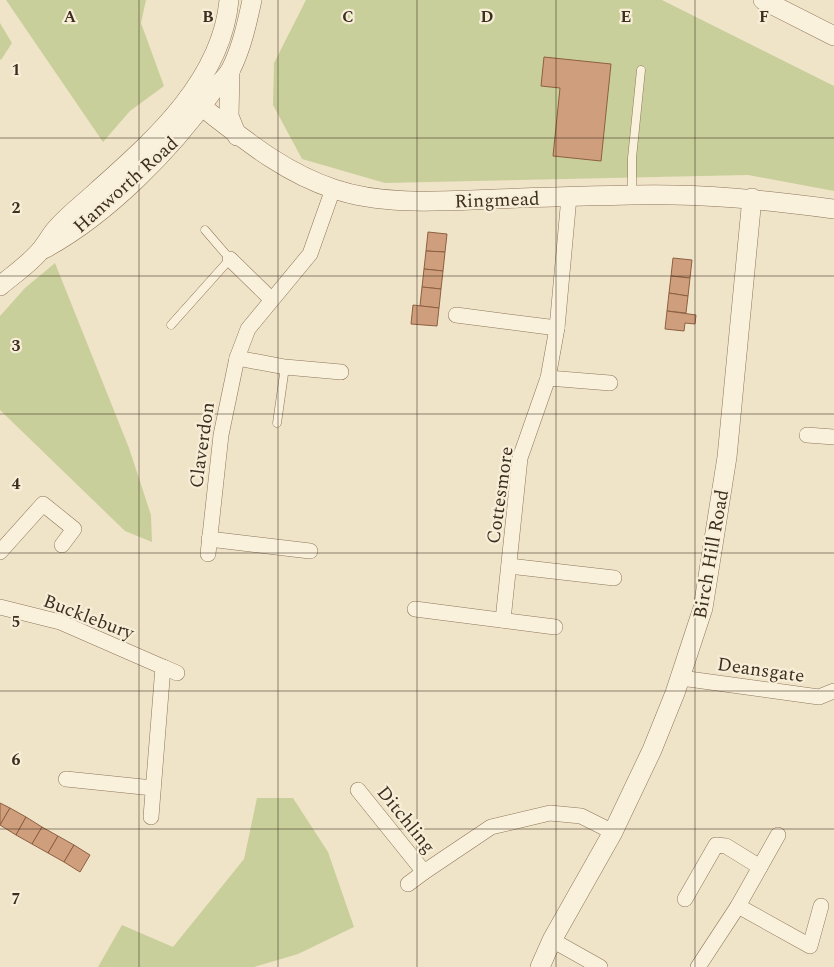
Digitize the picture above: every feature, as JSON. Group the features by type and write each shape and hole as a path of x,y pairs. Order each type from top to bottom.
{"street":[{"name":"Hanworth Road","path":"196,102 225,28 229,0"},
{"name":"Hanworth Road","path":"0,286 40,251 56,229 117,173 175,115 196,102 230,71 242,40 252,0"},
{"path":"763,0 834,36"},
{"path":"230,71 229,116 237,136"},
{"name":"Ringmead","path":"196,102 237,136 278,163 333,189 349,194 396,199 632,195 752,198 834,210"},
{"name":"Claverdon","path":"310,551 209,547 221,435 237,358 248,329 310,254 333,189"},
{"name":"Cottesmore","path":"503,620 520,458 548,378 556,328 569,197"},
{"name":"Birch Hill Road","path":"540,967 552,940 613,832 652,750 680,678 704,608 727,457 752,198"},
{"path":"230,259 271,299"},
{"path":"456,315 556,328"},
{"path":"237,358 341,372"},
{"path":"548,378 610,383"},
{"path":"808,435 834,437"},
{"path":"0,552 43,504 74,529 62,545"},
{"path":"509,566 614,578"},
{"name":"Bucklebury","path":"0,607 60,622 177,673"},
{"path":"415,609 555,628"},
{"path":"151,817 163,667"},
{"name":"Deansgate","path":"680,678 819,697 834,691"},
{"path":"66,779 153,788"},
{"name":"Ditchling","path":"358,790 424,872"},
{"name":"Ditchling","path":"408,884 491,827 550,814 580,816 613,832"},
{"path":"698,967 738,906 778,835"},
{"path":"685,899 716,845 726,846 760,867"},
{"path":"738,906 809,952 821,906"},
{"path":"552,940 600,967"}],"lane":[{"path":"632,195 632,158 641,70"},
{"path":"171,325 230,259 205,230"},
{"path":"278,423 286,366"}],"green space":[{"path":"6,0 146,0 141,23 164,86 130,111 103,142"},
{"path":"306,0 662,0 834,86 834,191 748,175 385,183 302,159 273,105 274,63"},
{"path":"0,23 12,43 1,60 0,59"},
{"path":"55,263 129,448 151,515 152,542 125,531 0,410 0,316 25,288"},
{"path":"257,798 293,798 328,852 354,927 298,954 254,967 98,967 122,925 173,947 244,859"}],"building":[{"path":"544,57 611,64 601,161 553,156 560,88 541,86"},
{"path":"428,232 447,234 445,252 426,251"},
{"path":"426,251 445,252 443,271 424,269"},
{"path":"673,258 692,260 690,278 671,276"},
{"path":"424,269 443,271 441,289 422,287"},
{"path":"671,276 690,278 688,296 669,293"},
{"path":"422,287 441,289 439,308 420,306"},
{"path":"669,293 688,296 686,313 667,311"},
{"path":"413,305 439,308 437,326 411,324"},
{"path":"667,311 696,315 695,324 685,323 684,331 665,329"},
{"path":"0,803 10,808 0,825"},
{"path":"10,808 26,817 16,835 0,825"},
{"path":"26,817 42,827 32,844 16,835"},
{"path":"42,827 58,836 48,853 32,844"},
{"path":"58,836 74,845 64,862 48,853"},
{"path":"74,845 90,855 80,872 64,862"}]}
